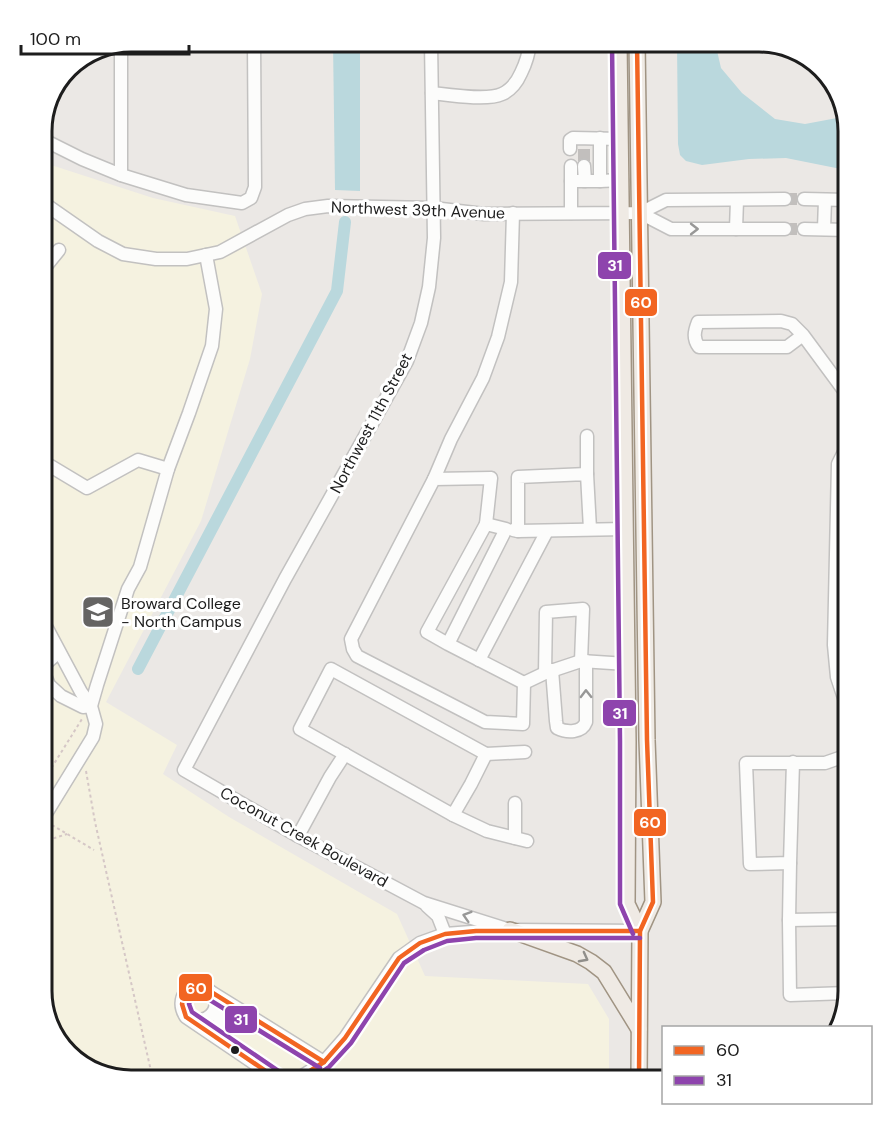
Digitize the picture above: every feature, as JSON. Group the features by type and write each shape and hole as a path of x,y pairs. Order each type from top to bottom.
{"main road":[{"path":"619,53 626,529 627,904 640,931"},
{"path":"637,53 647,741 653,902 640,931 639,1070"},
{"path":"626,529 636,549 637,658 646,680"},
{"path":"510,930 577,954 591,962 604,972 639,1029"}],"street":[{"path":"121,175 122,53"},
{"path":"53,144 121,175 186,195 242,203 251,198 255,186 254,53"},
{"name":"Northwest 11th Street","path":"184,770 285,579 407,361 421,323 429,287 434,238 432,53"},
{"path":"432,93 479,97 500,95 508,91 517,81 528,53"},
{"path":"570,149 570,140 573,138 584,144 600,138 621,138"},
{"path":"600,138 600,181"},
{"path":"571,166 571,213"},
{"path":"584,166 585,181"},
{"path":"571,182 622,180"},
{"path":"640,213 666,200 785,199"},
{"path":"736,200 736,229"},
{"path":"804,200 838,200"},
{"path":"824,229 825,200"},
{"name":"Northwest 39th Avenue","path":"53,210 98,241 123,254 156,260 187,258 220,252 288,215 305,209 328,206 433,208 484,213 640,213"},
{"path":"513,213 511,282 498,337 483,378 451,439 434,479 351,639 357,656 484,722 523,724 524,683"},
{"path":"640,213 670,229 785,229"},
{"path":"804,229 838,230"},
{"path":"53,258 59,250"},
{"path":"88,710 128,589 140,567 168,469 212,346 216,309 206,255"},
{"path":"803,335 787,346 699,347 695,341 694,332 698,322 781,321 792,324 803,335 838,382"},
{"path":"587,436 590,529"},
{"path":"53,467 87,488 138,460 168,469"},
{"path":"838,464 834,645 838,680"},
{"path":"448,644 512,530 518,477 587,474"},
{"path":"434,479 491,478 486,524 427,632 524,683"},
{"path":"486,524 512,530 626,529"},
{"path":"479,660 546,531"},
{"path":"583,609 584,661 586,722 584,727 578,730 564,732 557,728 549,671 546,612 583,609"},
{"path":"52,640 96,724 93,737 52,804"},
{"path":"52,658 59,652"},
{"path":"524,683 549,671 584,661 627,664"},
{"path":"515,803 521,839 488,831 453,815 300,729 331,669 486,754 525,752"},
{"path":"52,693 88,710"},
{"path":"298,836 345,754"},
{"path":"453,815 486,754"},
{"path":"790,864 750,864 746,763 825,763 838,758"},
{"path":"793,762 789,920 790,994 838,993"},
{"name":"Coconut Creek Boulevard","path":"184,770 298,836 424,903 510,930"},
{"name":"Coconut Creek Boulevard","path":"424,903 438,916 445,934 510,930 640,931"},
{"path":"789,920 838,919"},
{"path":"312,1070 324,1062 345,1038 399,957 420,943 445,934"},
{"path":"264,1070 186,1017 181,1003 183,996 191,988 208,990 324,1062"},
{"path":"193,1020 207,1019 215,1008 213,994 208,990"},
{"path":"220,1040 218,1024 221,1017 234,1010 242,1011"}],"path":[{"path":"52,767 88,710"},
{"path":"83,754 95,822 151,1070"},
{"path":"52,826 94,850"},
{"path":"52,839 67,834"}],"shaded area":[{"name":"Broward College - North Campus","path":"53,166 153,198 235,216 262,294 250,359 201,521 106,702 177,745 163,774 229,817 397,914 425,976 588,984 609,1019 609,1070 131,1070 111,1067 96,1061 79,1050 66,1035 58,1021 52,991"}],"water":[{"path":"333,53 360,53 360,191 335,190"},
{"path":"677,53 718,53 721,68 742,93 775,119 805,124 836,118 838,168 786,158 749,159 702,165 686,161 680,155"}],"waterway":[{"path":"138,669 337,291 345,222"}],"tunnel":[{"path":"584,149 584,166"},
{"path":"785,199 804,199"},
{"path":"785,229 804,229"}],"transit line":[{"name":"31","path":"612,53 620,904 633,934"},
{"name":"60","path":"637,53 647,740 653,902 640,931 639,1070"},
{"name":"60","path":"312,1070 324,1062 345,1038 399,958 420,943 445,934 476,931 640,931"},
{"name":"31","path":"325,1070 351,1043 404,963 424,950 447,941 476,938 640,938"},
{"name":"60","path":"264,1070 186,1017 182,1004 185,993 196,988 208,990 324,1062"},
{"name":"31","path":"277,1070 192,1012 189,1004 191,998 196,995 205,997 320,1068"}],"place":[{"name":"Broward College - North Campus","path":"98,612"}]}
